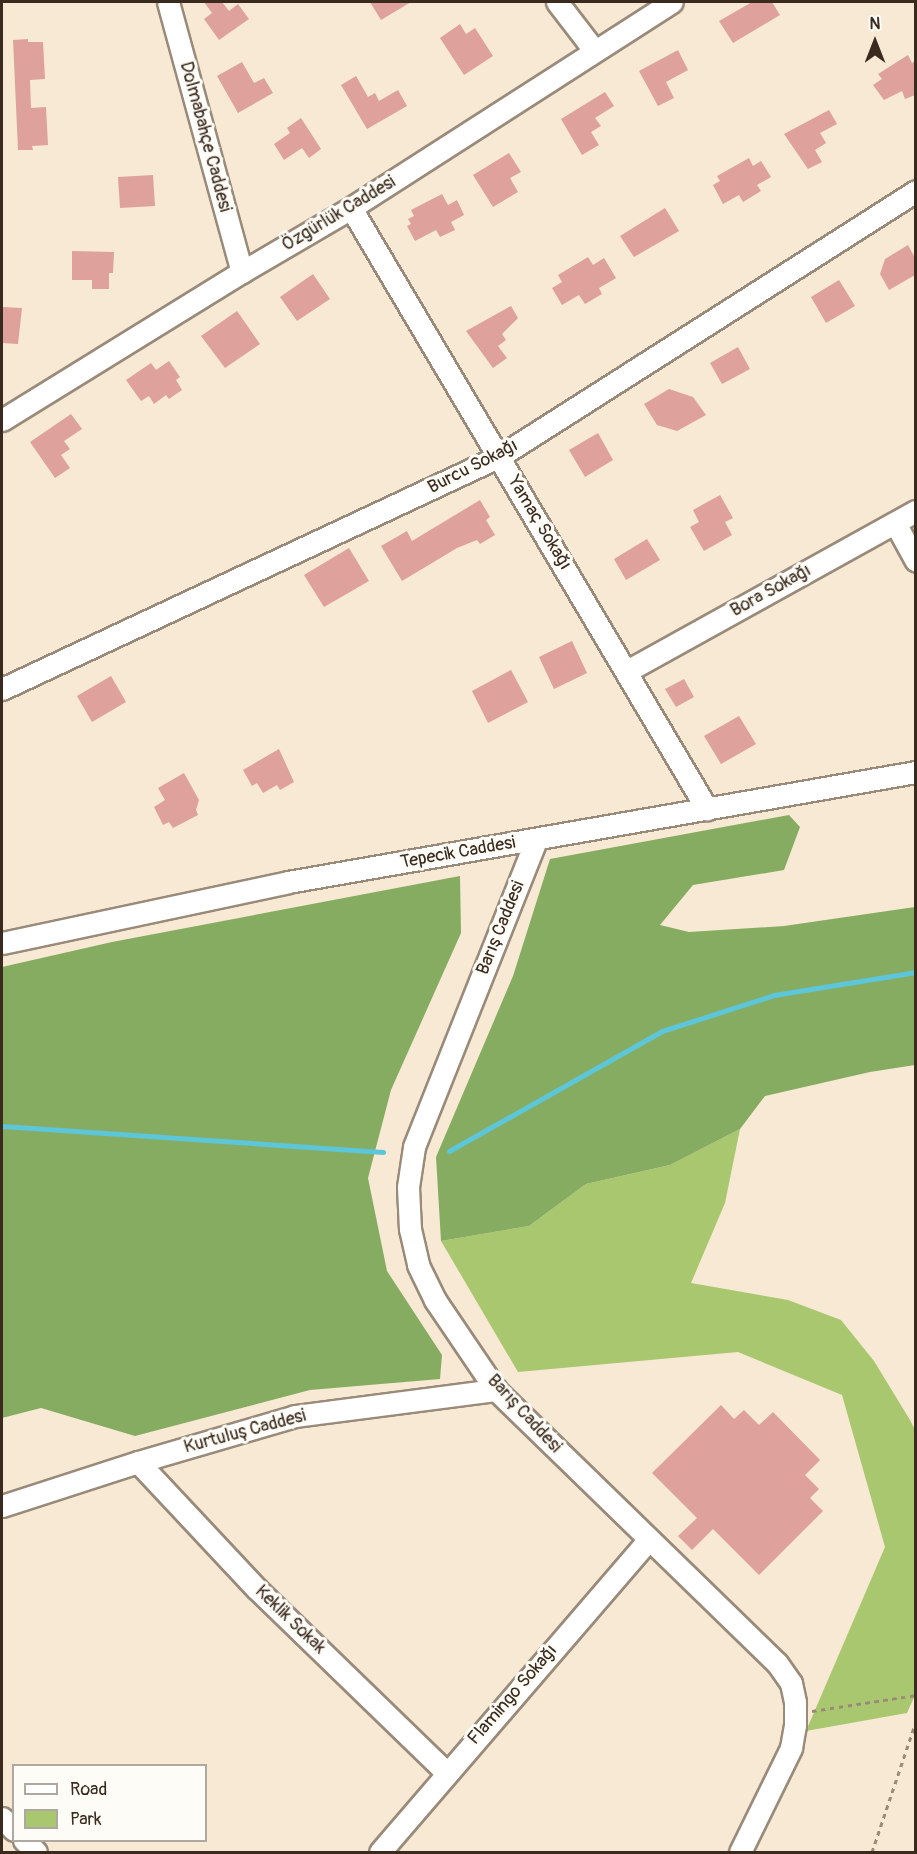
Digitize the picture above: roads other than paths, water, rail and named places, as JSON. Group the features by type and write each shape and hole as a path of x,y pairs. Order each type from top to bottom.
{"street":[{"name":"Dolmabahçe Caddesi","path":"168,2 242,272"},
{"path":"557,2 594,50"},
{"name":"Özgürlük Caddesi","path":"2,420 242,272 351,208 672,2"},
{"name":"Burcu Sokağı","path":"2,689 500,456 915,191"},
{"name":"Yamaç Sokağı","path":"351,208 500,456 707,809"},
{"name":"Bora Sokağı","path":"627,671 915,511"},
{"path":"895,523 915,561"},
{"name":"Tepecik Caddesi","path":"2,943 288,882 915,772"},
{"name":"Barış Caddesi","path":"536,840 414,1147 408,1187 410,1229 418,1265 435,1300 496,1390 777,1663 791,1683 795,1714 791,1748 740,1852"},
{"name":"Kurtuluş Caddesi","path":"2,1506 138,1462 295,1416 496,1390"},
{"name":"Keklik Sokak","path":"138,1462 257,1589 447,1773"},
{"name":"Flamingo Sokağı","path":"380,1852 648,1540"}],"waterway":[{"path":"449,1151 662,1031 774,995 916,972"},
{"path":"2,1126 383,1152"}]}
